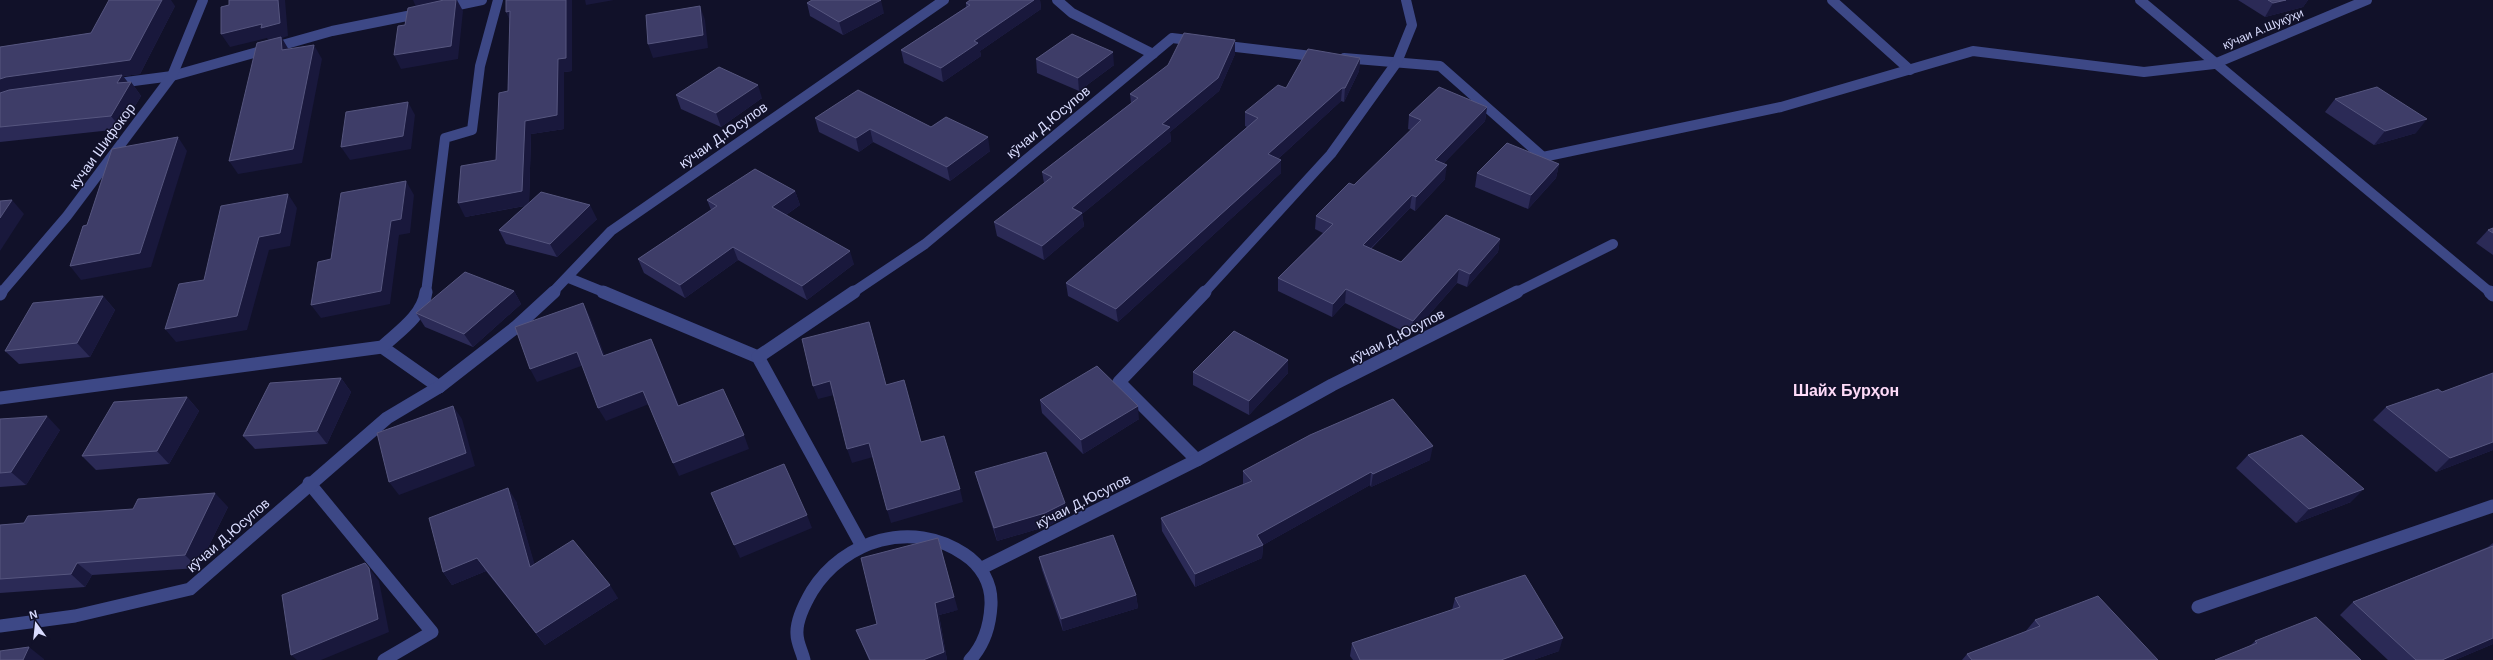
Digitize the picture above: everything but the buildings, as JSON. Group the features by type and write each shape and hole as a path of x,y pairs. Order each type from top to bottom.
{"street":[{"name":"кучаи Шифокор","path":"0,294 68,216 172,76 203,0"},
{"path":"103,86 172,76 332,32 482,0"},
{"path":"0,398 382,347 417,314 425,300 445,138 472,130 480,66 498,0"},
{"name":"кӯчаи Д.Юсупов","path":"0,626 75,616 190,589 309,484 387,418 439,387 516,327 569,278 611,231 944,0"},
{"path":"1057,0 1072,13 1152,54"},
{"path":"1197,460 1119,382 1236,260 1331,154 1397,62 1412,26 1406,0"},
{"path":"1832,0 1910,70"},
{"path":"2140,0 2214,64 2493,295"},
{"name":"кӯчаи А.Шукӯҳи","path":"1910,70 1973,51 2144,72 2214,64 2367,0"},
{"name":"кӯчаи Д.Юсупов","path":"758,357 925,244 1172,38 1286,54 1440,66 1543,157 1781,107 1910,70"},
{"name":"кӯчаи Д.Юсупов","path":"982,568 1197,460 1332,385 1613,244"},
{"path":"569,278 758,357 862,546"},
{"path":"382,347 439,387"},
{"path":"309,484 432,632 384,660"},
{"path":"2198,607 2493,506"},
{"path":"804,660 797,632 806,598 829,568 862,546 897,536 931,537 961,548 982,568 992,596 989,628 970,660"}],"district":[{"name":"Шайх Бурҳон","path":"1846,390"}]}
